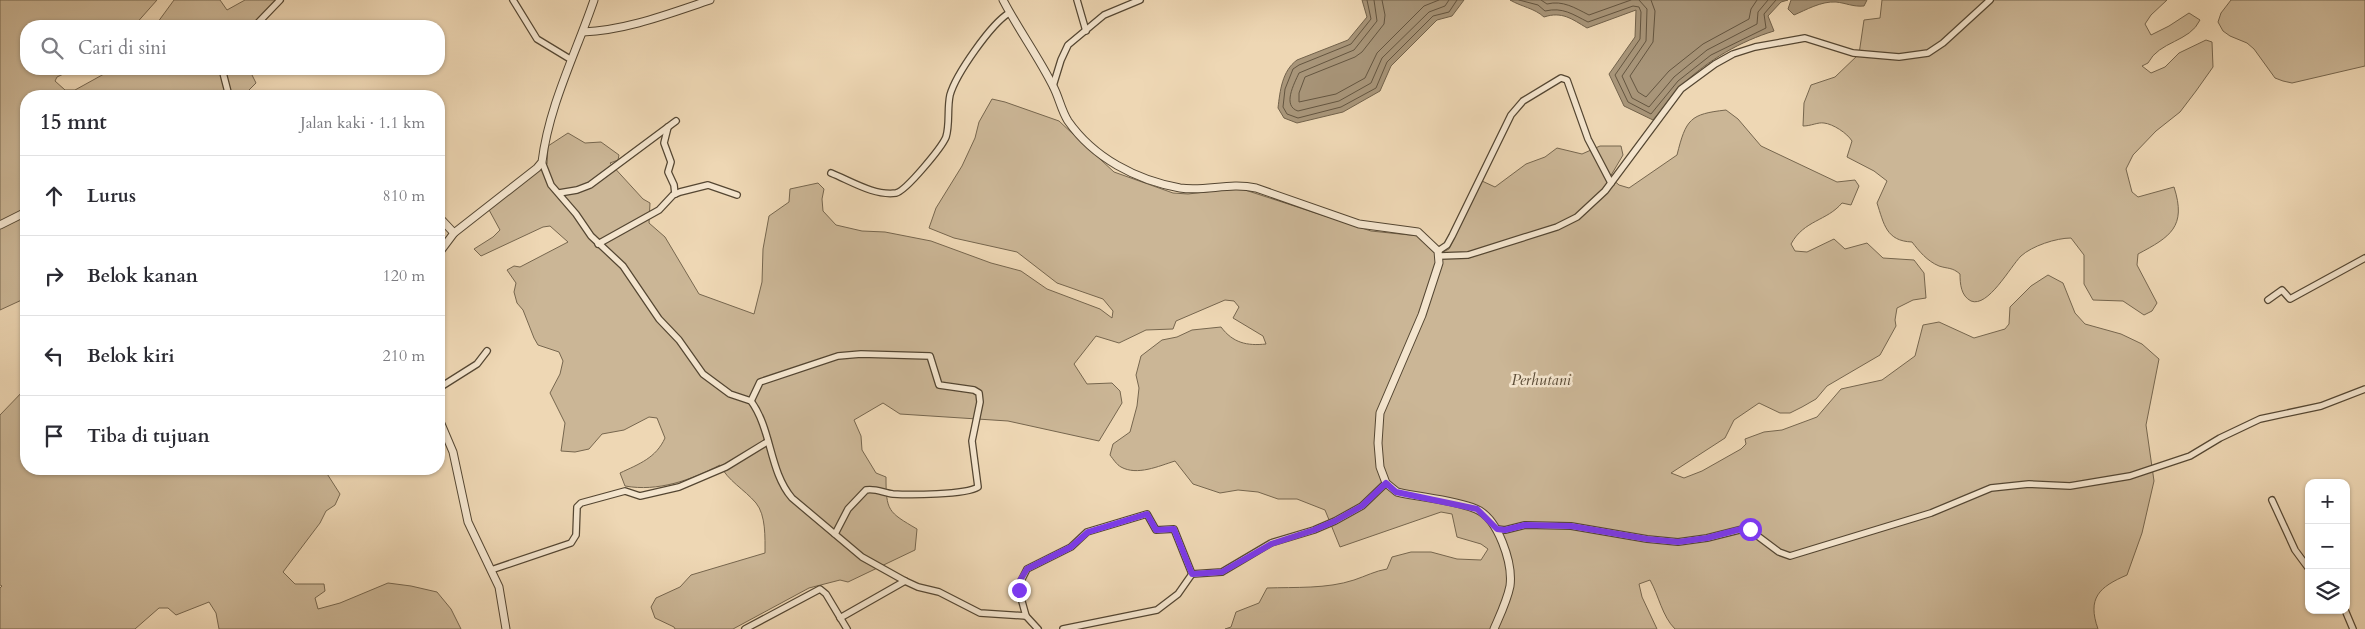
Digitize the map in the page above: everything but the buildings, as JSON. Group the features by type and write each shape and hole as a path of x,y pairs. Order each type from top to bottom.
{"street":[{"path":"261,20 280,0"},
{"path":"513,0 537,39 570,59"},
{"path":"445,246 454,233 538,168 542,162 550,123 570,59 583,32 594,0"},
{"path":"583,32 608,31 630,26 710,0"},
{"path":"1002,0 1053,86 1069,122 1103,157 1124,170 1178,188 1193,190 1232,185 1256,188 1359,224 1418,232 1439,253 1468,255 1570,222 1585,210 1611,183 1676,95 1715,64 1742,51 1792,40 1811,39 1853,53 1899,57 1928,53 1943,43 1990,0"},
{"path":"1077,0 1086,31"},
{"path":"1053,86 1068,45 1104,15 1140,0"},
{"path":"831,173 877,191 894,193 905,189 945,138 950,95 961,72 997,21 1009,13"},
{"path":"224,75 227,90"},
{"path":"1494,629 1504,606 1510,578 1509,562 1497,529 1477,509 1396,492 1386,483 1380,467 1378,443 1380,413 1422,315 1439,253 1452,236 1511,115 1524,102 1561,78 1567,80 1588,139 1611,183"},
{"path":"559,193 577,190 590,185 676,121"},
{"path":"668,127 664,143 671,162 668,172 676,194"},
{"path":"542,162 551,185 598,244 623,266 659,319 679,340 703,374 730,394 751,401 763,426 784,489 792,498 862,556 905,581 918,587 939,592 980,613 1026,616"},
{"path":"538,168 546,171"},
{"path":"598,244 659,210 676,194 708,185 737,195"},
{"path":"0,225 20,215"},
{"path":"445,223 454,233"},
{"path":"2268,300 2282,290 2287,298 2291,298 2365,258"},
{"path":"445,384 477,364 487,351"},
{"path":"751,401 760,382 830,358 855,354 930,356 939,385 974,390 979,393 980,402 972,441 978,487 958,492 920,494 893,494 866,490 848,509 835,534"},
{"path":"1497,529 1505,530 1525,525 1571,526 1647,539 1678,542 1749,528 1779,552 1790,556 1925,515 1991,488 2029,484 2070,486 2130,476 2190,456 2220,438 2260,419 2321,406 2365,389"},
{"path":"445,433 453,452 468,522 502,598 506,629"},
{"path":"491,570 571,544 576,535 577,507 581,503 625,491 640,496 692,482 726,467 767,442"},
{"path":"1192,574 1222,572 1271,544 1335,521 1362,506 1386,483"},
{"path":"2272,500 2295,550 2305,564"},
{"path":"1038,629 1026,616 1018,587 1023,573 1027,569 1071,547 1088,532 1147,514 1156,530 1174,529 1192,574"},
{"path":"1063,629 1157,610 1178,594 1192,574"},
{"path":"840,618 905,581"},
{"path":"745,629 820,589 824,592 847,629"},
{"path":"2347,614 2353,629"}],"green space":[{"path":"0,0 157,0 139,20 20,20 20,75 61,75 57,77 55,81 65,90 20,90 20,301 0,310"},
{"path":"174,0 220,0 227,10 245,0 276,0 257,20 159,20"},
{"path":"1882,0 2167,0 2151,15 2145,24 2151,35 2189,13 2200,20 2189,33 2159,50 2148,63 2142,66 2151,73 2165,67 2179,53 2206,40 2212,42 2213,67 2180,112 2156,131 2133,155 2126,169 2132,192 2138,197 2174,187 2177,201 2177,221 2173,229 2159,242 2138,254 2137,265 2157,303 2152,311 2144,315 2123,301 2093,300 2084,284 2084,255 2071,238 2044,243 2026,252 2016,261 1991,293 1978,302 1971,301 1963,293 1960,274 1952,269 1935,264 1924,256 1912,242 1903,241 1891,235 1884,224 1877,203 1887,181 1874,171 1847,157 1852,141 1840,129 1824,123 1803,126 1804,103 1811,85 1835,77 1859,54 1864,20 1880,18"},
{"path":"2231,0 2365,0 2365,66 2292,83 2275,78 2254,49 2247,43 2223,31 2218,22 2221,13"},
{"path":"102,75 252,75 256,83 249,90 75,90"},
{"name":"Perhutani","path":"992,99 1059,121 1114,172 1173,193 1188,194 1239,188 1371,231 1419,236 1437,255 1449,249 1482,181 1495,187 1526,164 1545,157 1557,148 1582,154 1600,146 1621,146 1623,155 1610,177 1619,185 1629,188 1677,155 1683,133 1691,120 1704,114 1726,110 1738,119 1761,146 1837,182 1855,180 1859,186 1851,205 1842,203 1830,214 1809,225 1796,236 1791,244 1795,251 1807,252 1834,239 1845,249 1867,243 1883,258 1914,260 1924,273 1926,298 1913,300 1897,308 1896,326 1880,355 1827,386 1816,399 1790,413 1780,413 1759,403 1734,420 1725,438 1671,473 1684,478 1702,471 1741,449 1746,444 1745,439 1764,432 1782,430 1817,417 1841,389 1882,380 1915,356 1923,325 1939,322 1974,338 2005,329 2009,324 2010,307 2031,286 2048,275 2063,283 2075,313 2085,324 2121,334 2142,344 2159,359 2146,425 2154,481 2142,533 2127,575 2109,584 2098,595 2094,609 2098,629 1675,629 1664,612 1650,580 1639,584 1642,597 1657,629 1225,629 1231,627 1236,612 1259,603 1267,588 1311,587 1344,583 1387,569 1392,557 1411,552 1431,552 1457,559 1481,560 1488,549 1481,544 1457,537 1452,514 1441,512 1340,547 1325,510 1297,499 1278,499 1258,492 1238,490 1220,493 1193,484 1175,461 1134,471 1127,470 1118,465 1110,455 1113,444 1130,432 1137,406 1139,388 1136,375 1141,356 1162,340 1177,337 1192,330 1221,327 1230,337 1241,342 1247,344 1266,344 1263,336 1233,318 1239,307 1234,301 1225,300 1176,321 1173,329 1146,330 1119,343 1096,336 1074,364 1087,384 1112,383 1120,391 1122,403 1099,441 1008,421 900,414 883,403 854,420 861,436 862,450 876,473 886,477 888,504 894,514 917,529 915,550 848,582 840,580 809,588 733,629 675,629 655,618 651,607 656,598 680,587 691,575 765,553 762,514 756,503 727,476 720,465 686,480 662,486 625,486 620,473 652,455 657,451 665,438 657,418 649,417 624,430 602,434 589,449 575,452 561,451 565,423 550,393 560,374 563,361 559,352 538,345 523,310 517,303 514,292 516,283 507,270 514,266 520,267 568,242 550,226 543,227 481,256 474,249 493,237 500,230 488,208 547,164 548,146 568,133 585,143 601,142 619,155 618,160 610,163 643,199 650,203 649,223 665,237 699,294 754,314 762,282 763,249 769,216 789,202 790,189 818,183 824,189 822,199 823,211 836,225 862,231 885,232 931,241 991,263 1021,271 1047,289 1100,309 1112,318 1113,311 1103,299 1057,283 1017,252 954,238 929,228 936,208 962,166 975,138 979,122"},
{"path":"20,394 20,475 328,475 340,494 335,505 326,511 320,523 283,572 295,584 324,584 325,591 315,598 318,609 340,603 388,583 437,592 451,609 461,629 219,629 216,613 209,602 176,615 168,608 159,608 135,629 0,629 0,588 2,586 0,585 0,415"}],"water":[{"path":"1362,0 1464,0 1452,16 1437,20 1391,66 1380,91 1343,112 1297,123 1284,118 1278,108 1283,82 1288,70 1297,60 1348,40 1367,17"},
{"path":"1510,0 1788,0 1781,2 1768,16 1774,31 1749,40 1725,52 1703,67 1678,89 1653,120 1624,106 1609,74 1635,37 1636,10 1587,28 1562,15 1544,17"},
{"path":"1791,0 1867,0 1864,6 1836,2 1825,3 1794,15 1788,9"}],"route":[{"path":"1019,590 1019,582 1027,569 1071,547 1088,532 1147,514 1150,516 1156,530 1174,529 1192,574 1196,572 1214,574 1222,572 1271,544 1314,530 1350,513 1362,506 1386,483 1396,492 1477,509 1497,529 1505,530 1525,525 1571,526 1647,539 1678,542 1707,538 1741,529 1750,529"}]}
